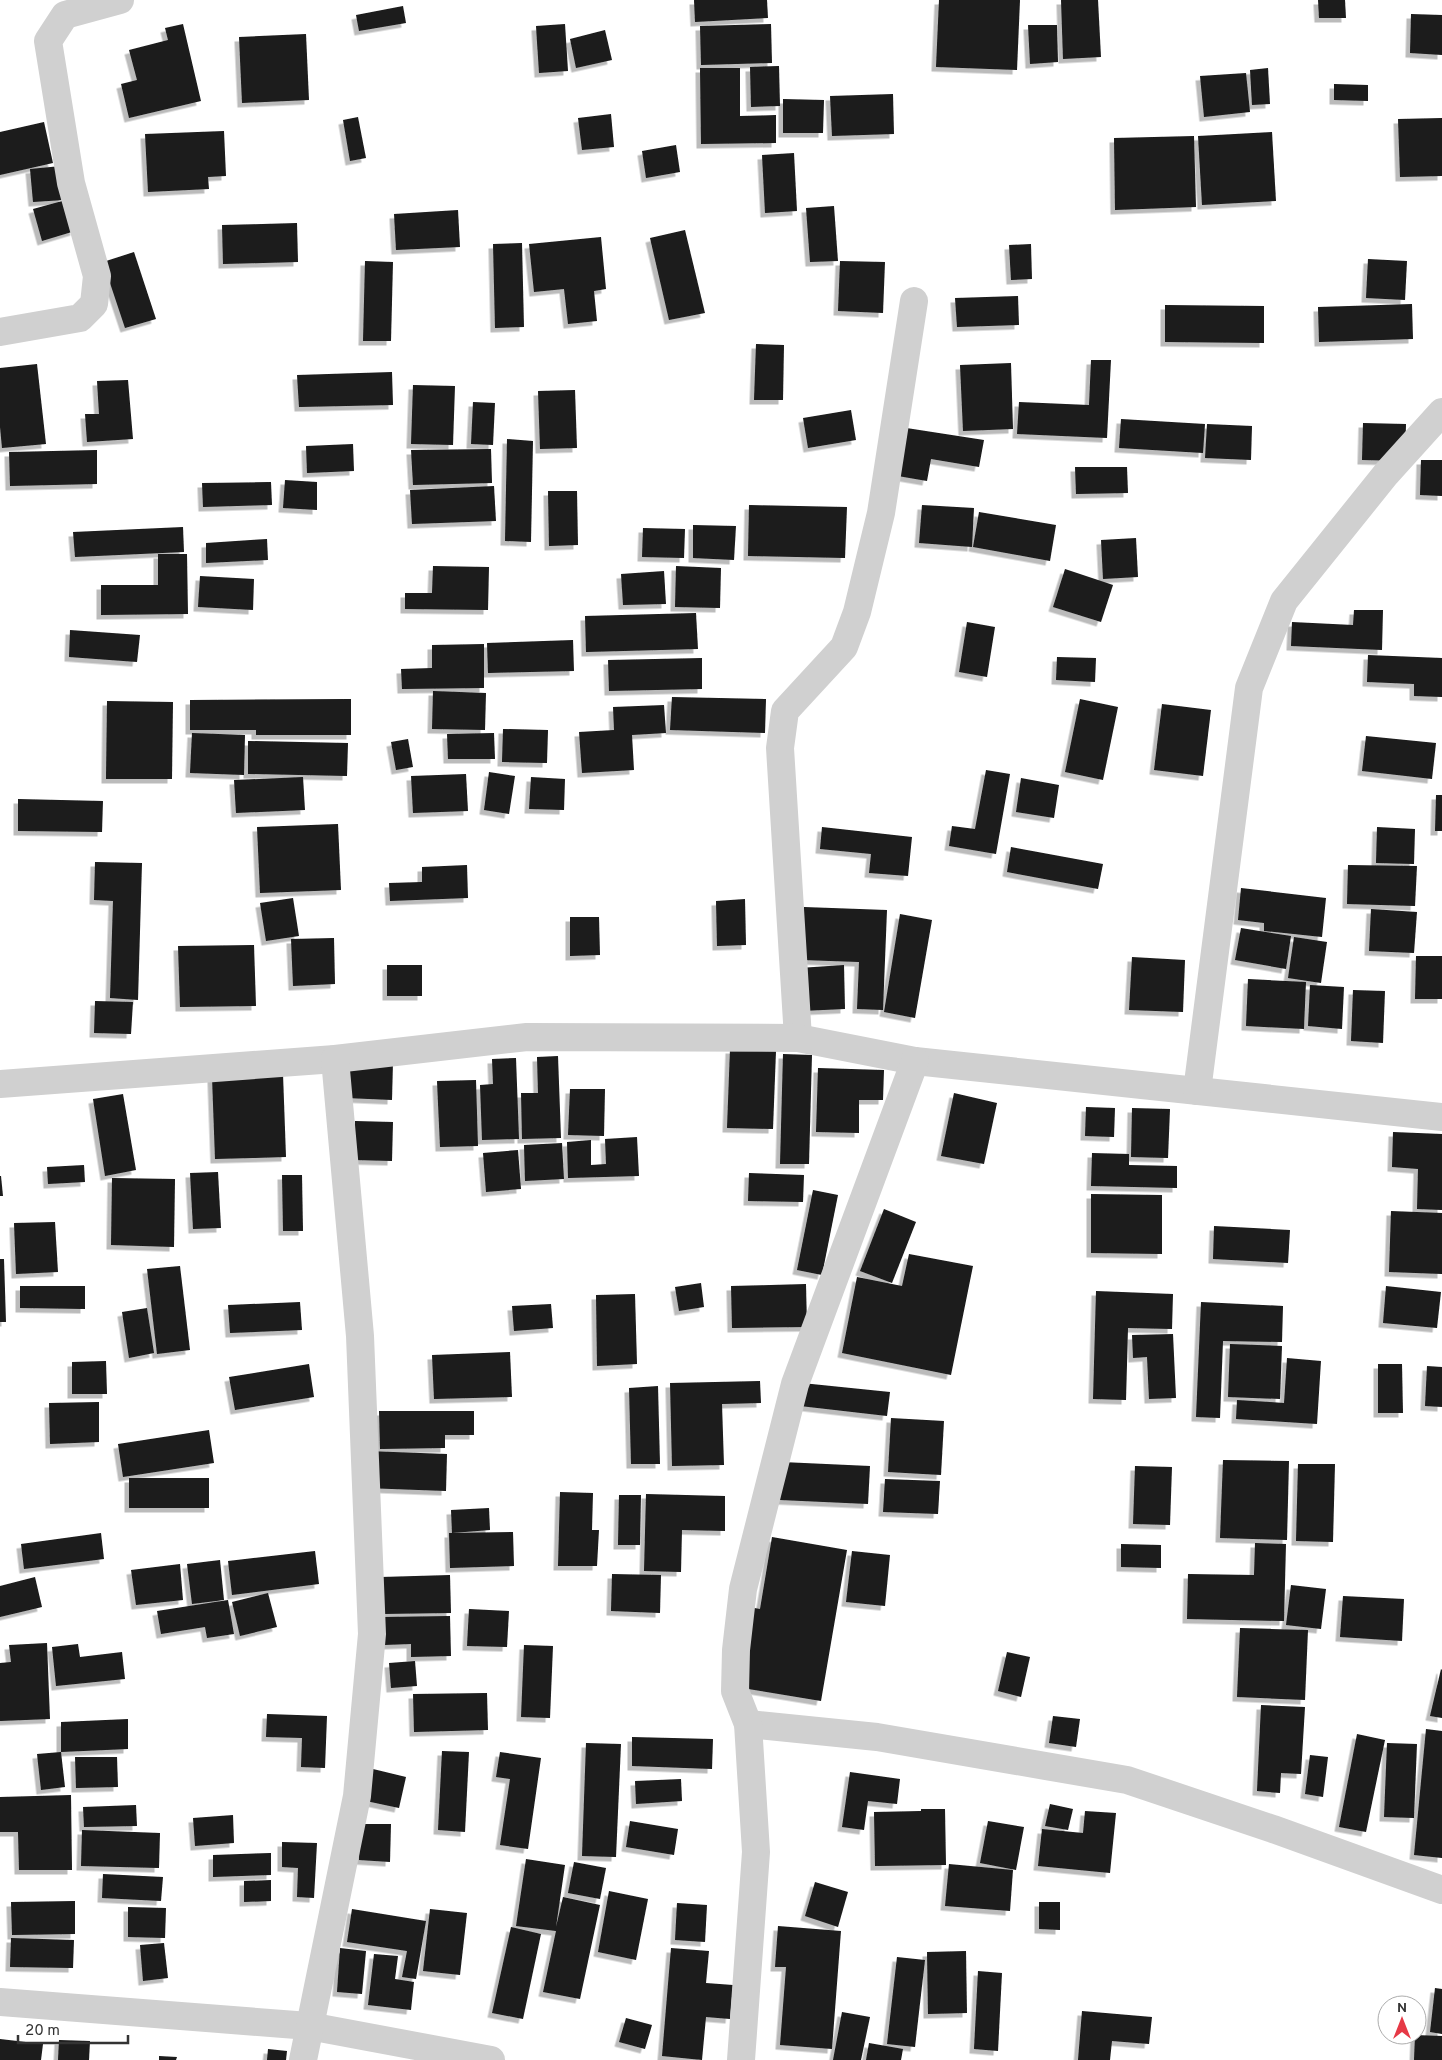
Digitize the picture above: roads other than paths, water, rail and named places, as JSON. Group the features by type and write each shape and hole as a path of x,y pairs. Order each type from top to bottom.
{"street":[{"path":"0,332 80,318 94,304 98,276 71,183 48,41 66,15 120,0"},
{"path":"798,1038 780,748 785,711 844,647 857,612 881,513 914,301"},
{"path":"1197,1091 1249,688 1284,601 1386,474 1442,412"},
{"path":"0,1084 335,1059 527,1037 798,1038 916,1060 1442,1117"},
{"path":"303,2060 357,1796 372,1634 360,1336 335,1059"},
{"path":"741,2060 756,1852 748,1724 735,1691 736,1650 743,1589 795,1384 916,1060"},
{"path":"748,1724 878,1736 1127,1780 1274,1829 1442,1890"},
{"path":"0,2002 309,2026 491,2060"}]}
